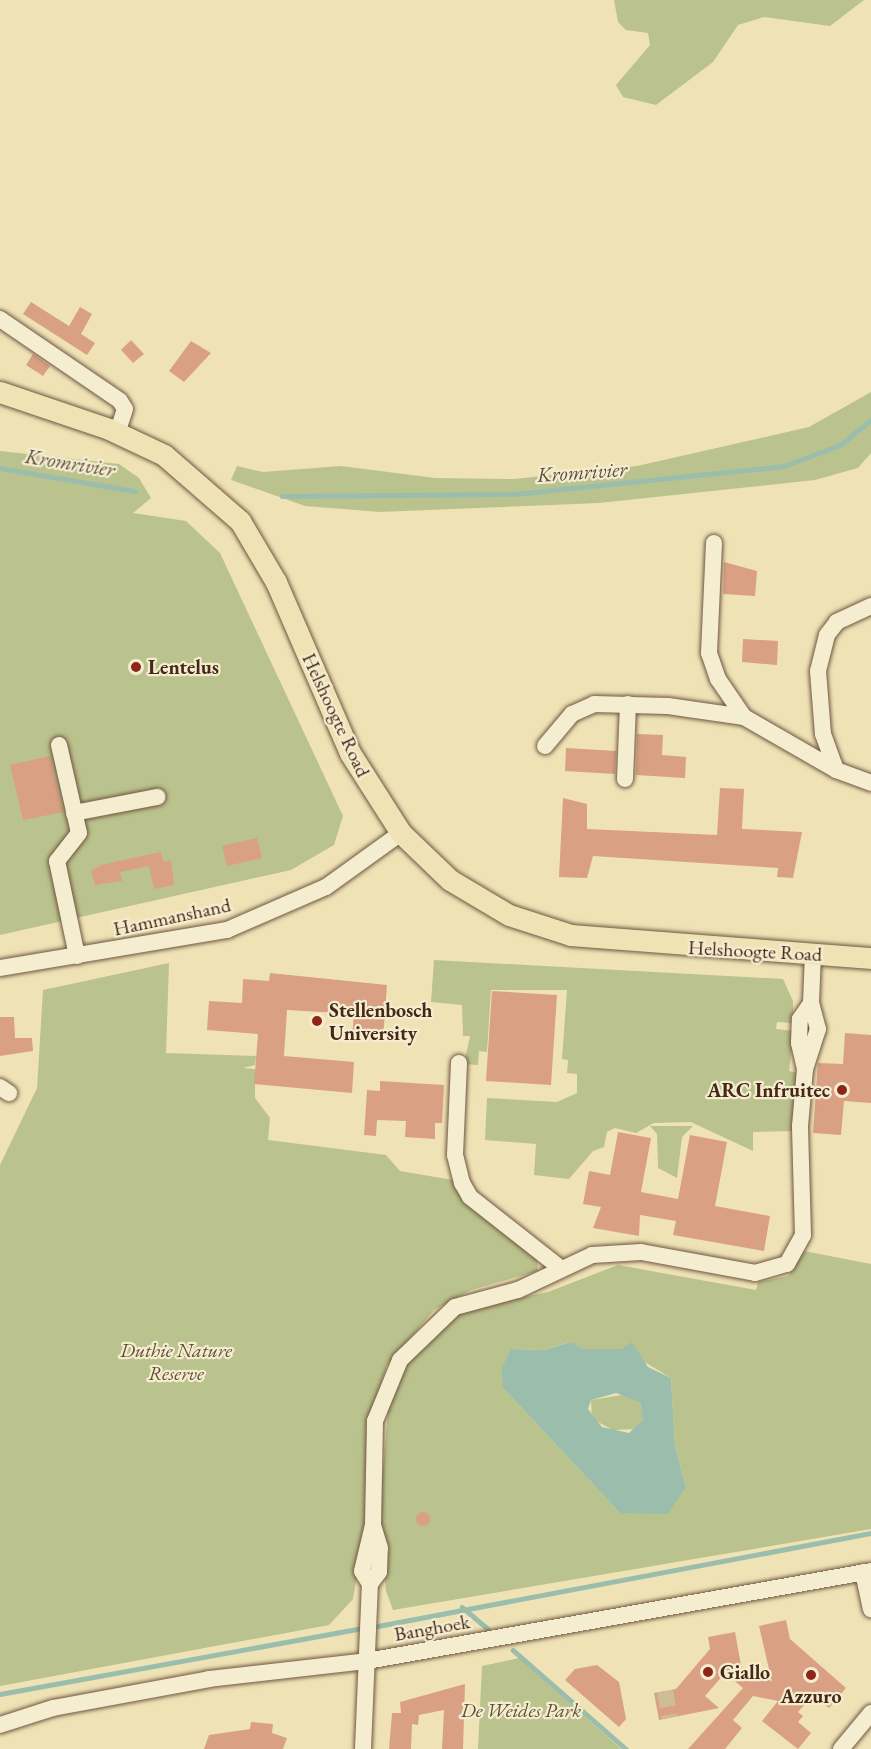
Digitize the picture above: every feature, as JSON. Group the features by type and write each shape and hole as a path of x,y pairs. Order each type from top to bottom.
{"main road":[{"name":"Helshoogte Road","path":"0,392 117,432 188,473 250,536 350,753 402,833 450,880 542,927 603,940 871,958"}],"street":[{"path":"0,319 120,401 125,409 117,432"},
{"path":"714,543 709,653 718,679 744,717"},
{"path":"836,770 819,704 822,648 837,622 871,606"},
{"path":"545,746 572,714 594,704 628,704 744,717 836,770 871,783"},
{"path":"625,779 628,704"},
{"path":"59,745 79,832 57,861 77,956"},
{"path":"74,813 157,797"},
{"name":"Hammanshand","path":"0,968 226,930 278,911 326,887 402,833"},
{"path":"363,1749 370,1584 380,1566 373,1525 375,1420 400,1360 455,1307 518,1290 559,1267 615,1251 755,1273 787,1264 803,1235 800,1126 805,1069 818,1029 810,1003 813,954"},
{"path":"459,1063 455,1155 462,1183 470,1197 559,1267"},
{"path":"867,1572 871,1609"},
{"name":"Banghoek","path":"0,1725 53,1708 209,1679 367,1661 867,1572"},
{"path":"841,1749 871,1713"}],"green space":[{"path":"614,0 864,0 830,26 764,17 738,25 713,62 656,105 623,97 616,85 650,45 648,33 626,30 618,22"},
{"path":"871,392 871,453 858,468 815,480 599,503 380,512 305,506 231,480 237,466 263,472 341,466 435,478 514,479 637,466 809,427"},
{"name":"Lentelus","path":"0,451 119,464 139,478 151,498 133,513 186,521 220,553 343,816 334,845 291,870 0,935"},
{"path":"434,960 783,979 793,1001 793,1023 777,1022 776,1029 794,1031 789,1071 797,1073 792,1131 753,1132 753,1151 691,1122 654,1123 636,1133 615,1128 607,1132 604,1147 593,1151 569,1179 534,1175 536,1144 485,1140 487,1098 557,1102 577,1093 577,1074 567,1073 568,1060 562,1059 567,990 491,990 487,1052 479,1051 478,1065 464,1064 470,1036 463,1036 462,1005 431,1002"},
{"name":"Duthie Nature Reserve","path":"169,963 166,1053 256,1056 255,1065 243,1068 255,1069 255,1098 270,1118 268,1140 386,1155 400,1171 453,1180 537,1259 538,1271 471,1290 434,1310 387,1365 369,1421 366,1524 353,1599 329,1625 0,1686 0,1165 37,1088 43,990"},
{"path":"650,1126 693,1126 682,1137 677,1178 658,1168 657,1134"},
{"path":"804,1251 871,1264 871,1529 393,1610 386,1591 379,1516 389,1399 408,1362 463,1309 548,1292 618,1265 756,1290 758,1282 788,1276","holes":["569,1342 584,1349 623,1349 671,1378 675,1446 686,1487 620,1513 503,1388 511,1349 544,1350"]},
{"path":"628,1394 640,1402 643,1420 637,1429 613,1430 592,1419 591,1400"},
{"name":"De Weides Park","path":"519,1658 621,1749 478,1749 482,1666"}],"shaded area":[{"path":"570,1342 584,1349 622,1349 632,1342 648,1367 671,1378 675,1446 686,1487 668,1514 620,1513 503,1388 502,1368 511,1349 544,1350","holes":["616,1393 640,1402 643,1420 629,1433 602,1427 588,1409 591,1400"]}],"building":[{"path":"31,302 69,326 80,307 92,314 81,334 95,343 87,355 23,314"},
{"path":"131,340 144,354 133,363 121,350"},
{"path":"191,341 211,353 184,382 169,371"},
{"path":"33,354 50,366 43,376 26,365"},
{"path":"724,562 757,571 755,596 723,594"},
{"path":"743,639 778,641 777,665 742,662"},
{"path":"637,734 663,735 662,755 686,757 685,778 636,775"},
{"path":"566,748 616,751 615,774 565,771"},
{"path":"50,756 63,812 23,820 10,765"},
{"path":"720,788 744,789 742,829 802,832 793,878 777,877 778,868 593,856 587,878 559,877 563,798 587,804 587,829 717,835"},
{"path":"257,838 262,858 227,866 222,846"},
{"path":"161,852 163,862 171,860 174,885 154,889 149,866 120,872 122,881 95,885 91,871 101,865"},
{"path":"270,973 387,985 383,1040 352,1038 354,1014 287,1010 284,1056 354,1062 352,1093 254,1084 258,1034 207,1030 209,1001 242,1003 243,979 269,981"},
{"path":"492,991 557,995 551,1085 486,1081"},
{"path":"0,1017 14,1017 15,1038 32,1038 33,1051 0,1056"},
{"path":"845,1033 871,1035 871,1103 844,1101 841,1135 813,1133 818,1063 843,1064"},
{"path":"380,1081 444,1085 442,1123 435,1123 435,1139 405,1137 406,1121 377,1120 376,1136 364,1135 367,1090 380,1091"},
{"path":"618,1132 651,1138 641,1192 678,1199 690,1135 727,1142 715,1206 770,1216 764,1251 673,1235 676,1221 640,1215 639,1236 593,1228 601,1207 583,1204 589,1171 610,1175"},
{"path":"423,1512 428,1514 430,1519 428,1524 423,1526 418,1524 416,1519 418,1514"},
{"path":"786,1620 790,1639 846,1688 829,1708 813,1695 798,1712 803,1716 798,1722 811,1733 798,1749 762,1721 778,1701 753,1696 733,1720 742,1728 725,1749 688,1749 743,1688 725,1673 705,1696 719,1708 659,1720 654,1693 676,1689 710,1649 708,1637 735,1632 744,1682 755,1668 772,1682 759,1626"},
{"path":"597,1665 619,1682 626,1719 619,1727 565,1680 575,1669"},
{"path":"465,1684 463,1749 442,1749 444,1710 419,1715 418,1725 412,1724 411,1749 389,1749 392,1713 401,1713 400,1702"},
{"path":"251,1722 273,1724 272,1733 287,1738 283,1749 204,1749 209,1735 250,1729"}],"waterway":[{"name":"Kromrivier","path":"282,496 514,494 784,466 840,445 871,420"},
{"name":"Kromrivier","path":"0,468 135,491"},
{"path":"378,1626 871,1533"},
{"path":"462,1607 487,1628"},
{"path":"0,1694 358,1629"},
{"path":"513,1650 626,1749"}],"tunnel":[{"path":"665,1691 670,1718"}],"place":[{"name":"Lentelus","path":"136,667"},
{"name":"Stellenbosch University","path":"317,1021"},
{"name":"ARC Infruitec","path":"842,1090"},
{"name":"Giallo","path":"708,1672"},
{"name":"Azzuro","path":"811,1675"}]}
